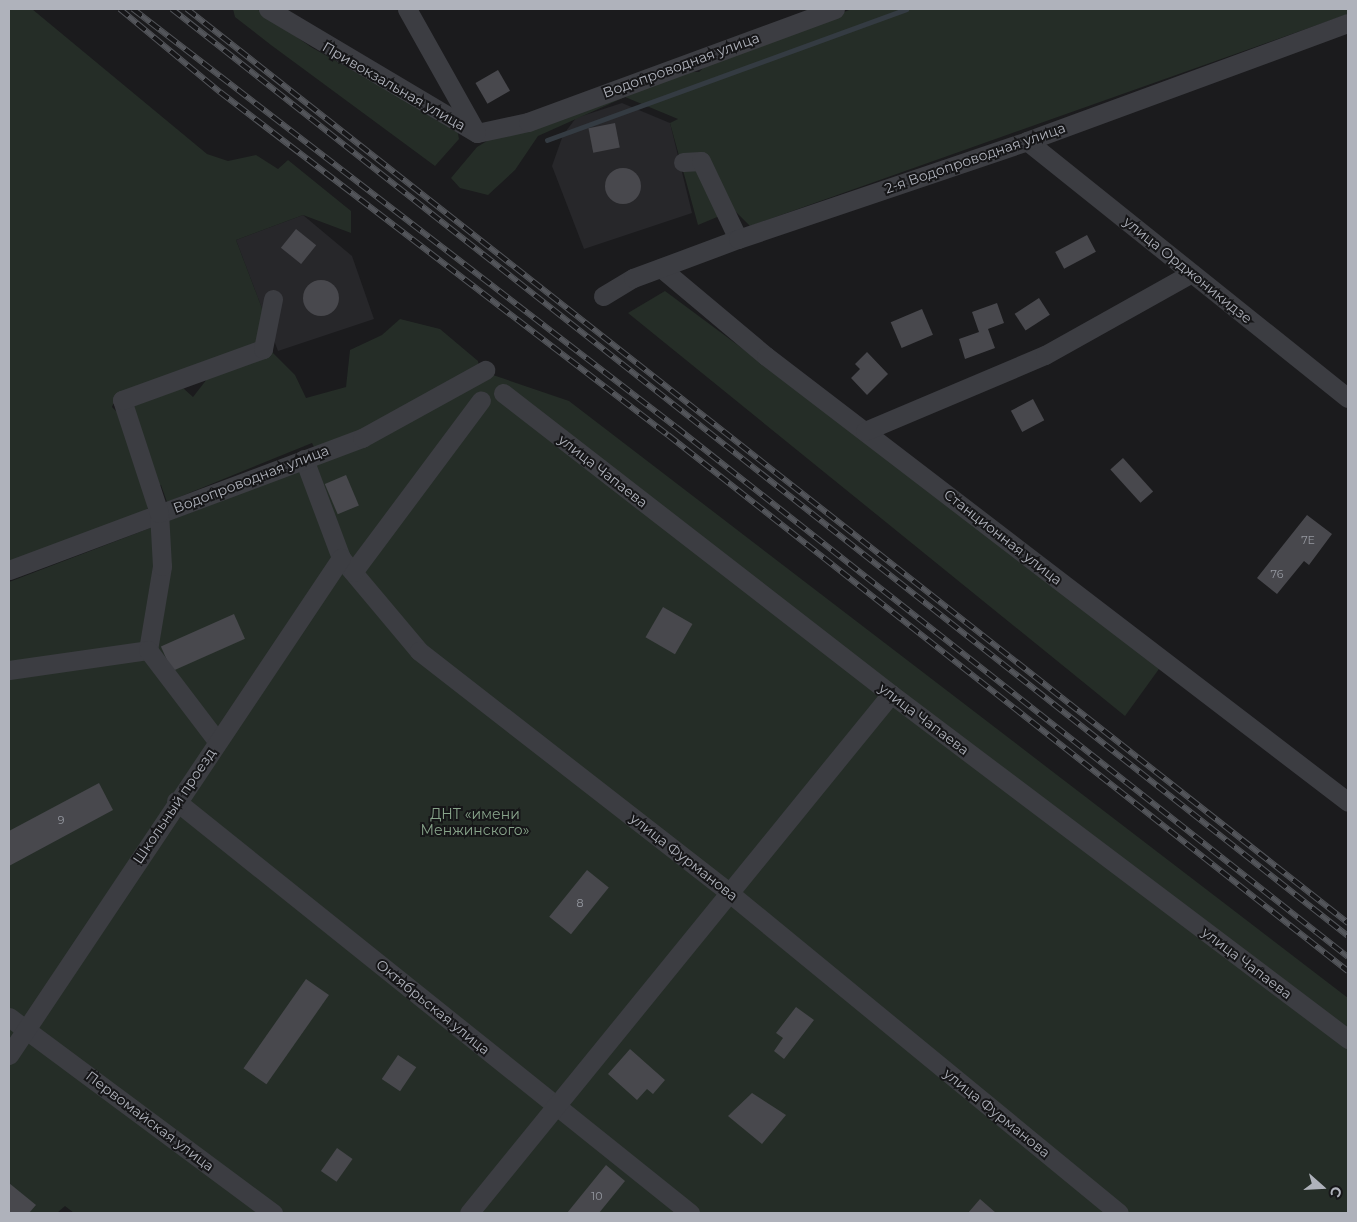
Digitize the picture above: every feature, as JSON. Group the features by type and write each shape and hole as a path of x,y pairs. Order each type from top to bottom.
{"street":[{"name":"Привокзальная улица","path":"268,9 477,134 528,122"},
{"path":"407,9 477,134"},
{"name":"Водопроводная улица","path":"528,122 835,9"},
{"name":"2-я Водопроводная улица","path":"603,296 661,268 738,239 1027,141 1348,23"},
{"name":"улица Орджоникидзе","path":"1027,141 1348,398"},
{"path":"682,162 701,161 738,239"},
{"name":"Станционная улица","path":"661,268 865,431 1348,802"},
{"path":"865,431 1045,354 1192,273"},
{"path":"217,741 148,650 162,566 159,513 122,400 263,349 273,299"},
{"name":"Водопроводная улица","path":"9,570 362,438 485,370"},
{"name":"улица Чапаева","path":"503,393 891,694 1348,1039"},
{"name":"Школьный проезд","path":"9,1054 217,741 347,565 481,400"},
{"name":"улица Фурманова","path":"304,459 347,565 419,651 727,891 1119,1213"},
{"path":"9,670 148,650"},
{"path":"469,1213 727,891 891,694"},
{"name":"Октябрьская улица","path":"176,801 690,1213"},
{"name":"Первомайская улица","path":"9,1017 273,1213"}],"shaded area":[{"path":"622,103 670,123 692,213 584,249 552,166 563,135 576,118"},
{"path":"303,215 352,256 374,319 278,351 236,240"}],"green space":[{"path":"9,9 32,9 207,154 228,161 256,155 278,169 288,160 351,211 351,233 303,215 236,240 274,340 116,397 112,407 117,412 183,388 193,397 207,379 272,352 295,375 306,398 346,387 350,350 382,335 400,319 440,329 478,361 479,367 404,409 316,451 312,443 167,502 161,485 144,492 148,508 142,513 9,562"},
{"path":"233,9 257,9 311,47 457,129 459,139 435,166 271,45 235,17"},
{"path":"852,9 1348,9 1348,14 750,226 734,210 698,225 670,123 678,119 625,97 538,136 515,170 488,195 460,188 451,178 477,147 492,138 680,72 699,72 709,62"},
{"path":"665,291 1164,662 1125,716 628,313"},
{"name":"ДНТ «имени Менжинского»","path":"490,374 569,401 1348,998 1348,1213 74,1213 65,1206 57,1213 9,1213 9,582 315,465"}],"building":[{"path":"498,70 510,91 487,104 475,83"},
{"path":"615,123 620,148 593,153 588,128"},
{"path":"623,168 630,169 636,173 640,179 640,193 636,199 630,203 623,204 616,203 610,199 606,193 605,186 606,179 610,173 616,169"},
{"path":"296,229 316,245 301,264 281,248"},
{"path":"1087,235 1096,252 1064,269 1055,252"},
{"path":"321,280 328,281 334,285 338,291 338,305 334,311 328,315 321,316 314,315 308,311 304,305 303,298 304,291 308,285 314,281"},
{"path":"1039,298 1050,315 1026,331 1015,314"},
{"path":"997,303 1004,323 988,329 995,348 965,359 959,339 979,332 972,312"},
{"path":"922,309 933,335 902,348 891,322"},
{"path":"867,352 888,374 867,395 851,378 860,369 855,364"},
{"path":"1033,399 1044,420 1022,432 1011,411"},
{"path":"1123,458 1153,491 1140,503 1110,469"},
{"path":"346,475 359,505 338,514 325,484"},
{"path":"1307,515 1332,534 1309,565 1304,561 1277,594 1257,578"},
{"path":"663,607 692,624 675,654 646,637"},
{"path":"234,614 245,639 172,671 161,647"},
{"path":"99,783 113,810 9,866 9,831"},
{"path":"587,870 609,888 571,934 549,917"},
{"path":"306,979 329,995 266,1084 243,1068"},
{"path":"796,1007 814,1020 784,1059 774,1051 783,1038 776,1033"},
{"path":"630,1049 665,1080 653,1094 647,1089 637,1100 608,1074"},
{"path":"398,1055 416,1067 400,1091 382,1079"},
{"path":"752,1093 786,1115 762,1144 728,1116"},
{"path":"337,1148 353,1159 337,1182 321,1171"},
{"path":"606,1165 625,1181 599,1213 567,1213"},
{"path":"9,1183 36,1205 29,1213 9,1213"},
{"path":"980,1199 996,1213 968,1213"}],"waterway":[{"path":"547,140 906,9"}],"railway":[{"path":"120,9 220,92 668,435 1348,971"},
{"path":"133,9 676,427 1348,957"},
{"path":"172,9 1348,936"},
{"path":"187,9 1348,923"}]}
